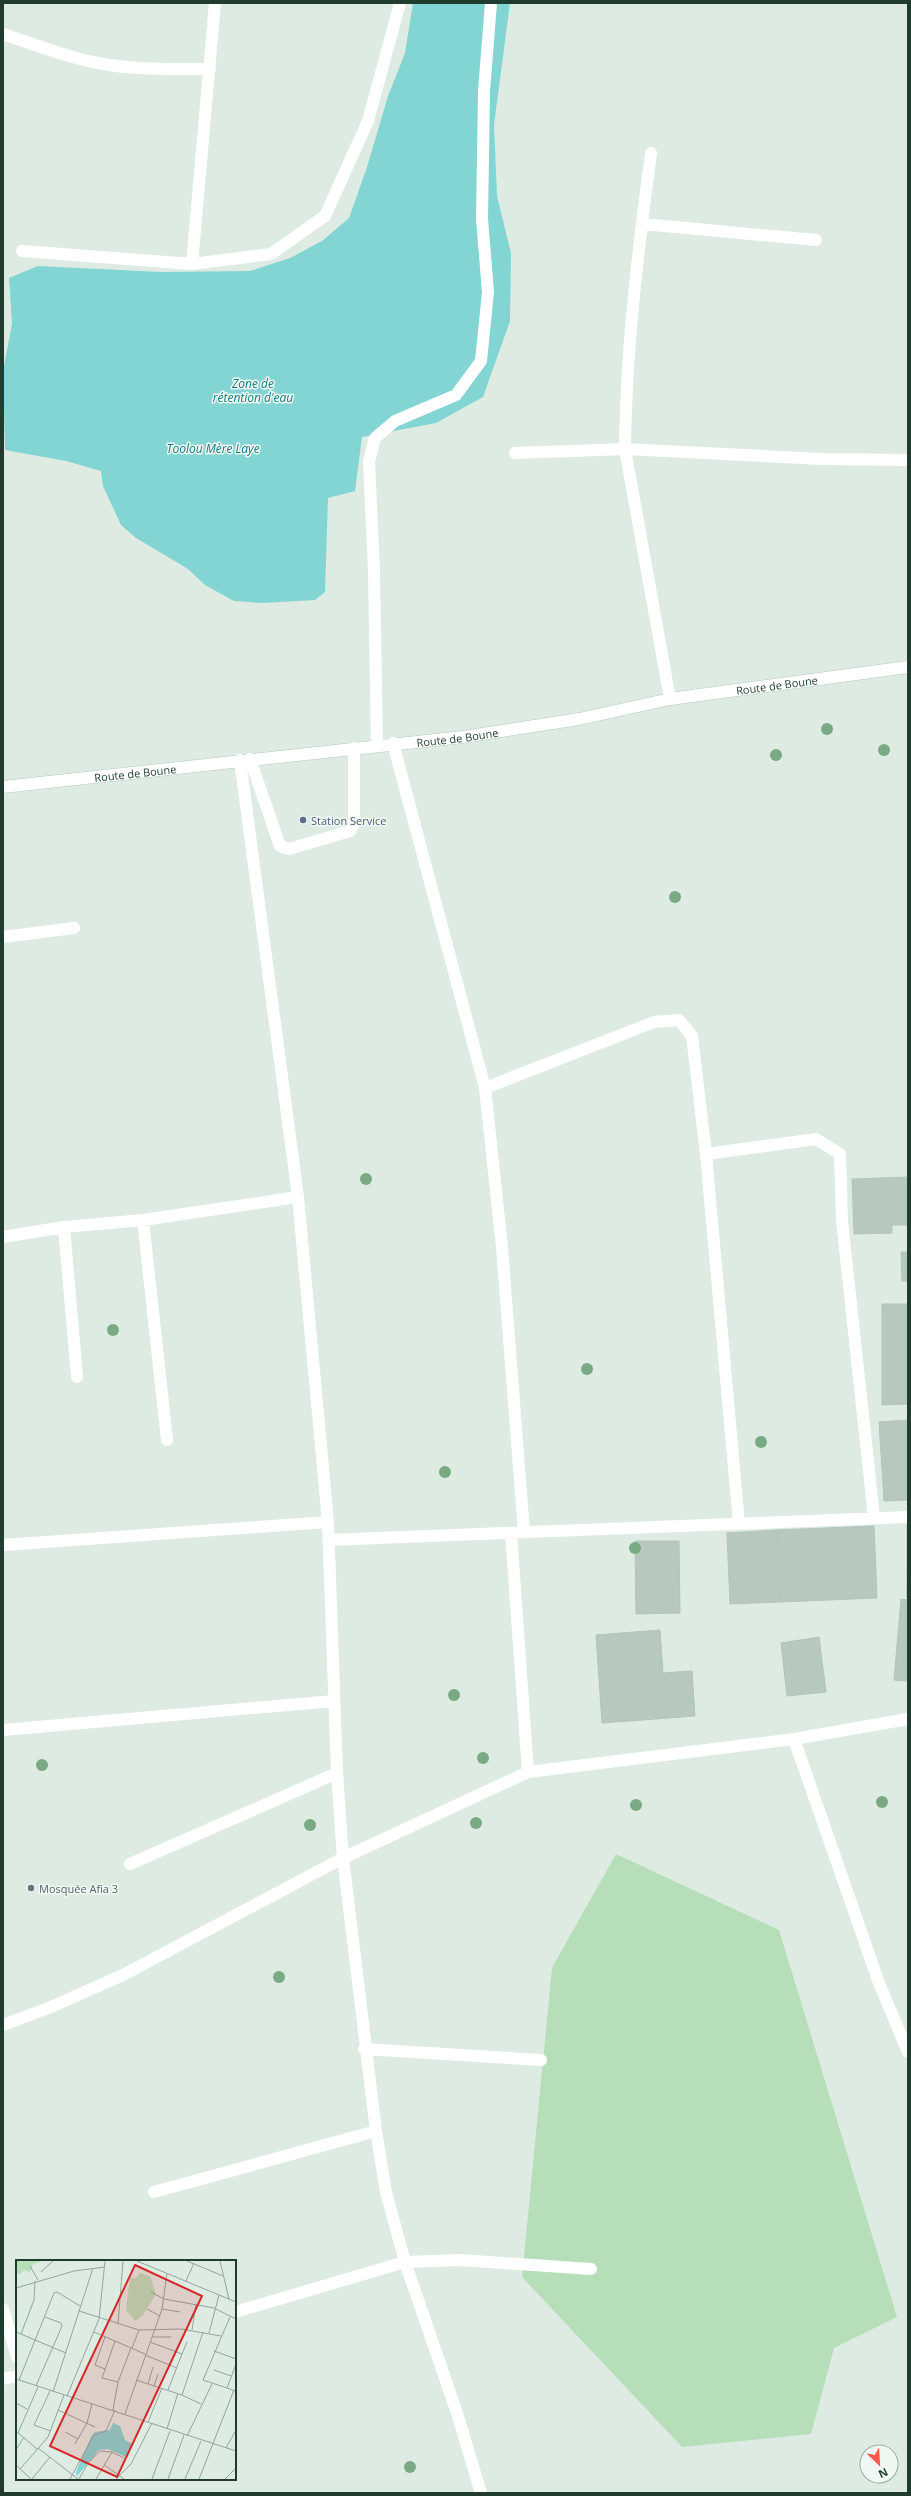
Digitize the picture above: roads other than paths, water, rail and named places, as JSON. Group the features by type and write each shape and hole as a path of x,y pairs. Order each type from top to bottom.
{"street":[{"path":"192,264 215,3"},
{"path":"22,251 192,264 271,254 325,216 368,121 400,3"},
{"path":"377,745 374,570 369,462 375,438 395,421 456,395 481,361 488,292 482,219 484,92 490,3"},
{"path":"3,34 76,58 103,64 139,68 210,69"},
{"path":"651,153 642,224 626,408 625,450 670,699"},
{"path":"642,224 816,240"},
{"path":"514,453 625,450 822,459 908,460"},
{"name":"Route de Boune","path":"3,787 534,727 670,699 908,667"},
{"path":"393,743 485,1088 502,1247 524,1532"},
{"path":"245,760 280,846 289,849 350,832 354,824 354,748"},
{"path":"245,760 298,1197 328,1522 337,1773 343,1858 364,2049 386,2192 406,2262 457,2412 481,2493"},
{"path":"3,937 74,928"},
{"path":"485,1088 654,1022 679,1020 692,1036 706,1154 739,1524"},
{"path":"706,1154 816,1139 840,1154 842,1221 874,1517"},
{"path":"3,1236 64,1227 143,1220 298,1197"},
{"path":"143,1220 167,1440"},
{"path":"64,1227 77,1377"},
{"path":"328,1540 739,1524 874,1517 908,1517"},
{"path":"3,1545 328,1522"},
{"path":"511,1533 528,1772"},
{"path":"3,1730 334,1701"},
{"path":"3,2025 51,2008 123,1975 343,1858 528,1772 794,1739 908,1719"},
{"path":"794,1739 879,1983 908,2052"},
{"path":"130,1864 337,1773"},
{"path":"364,2049 541,2060"},
{"path":"154,2192 376,2131"},
{"path":"236,2312 406,2262 460,2260 591,2269"},
{"path":"3,2309 16,2354"},
{"path":"3,2379 16,2376"}],"water":[{"name":"Zone de rétention d'eau","path":"413,3 510,3 494,125 497,196 511,253 510,321 483,397 436,423 362,437 355,491 328,498 325,592 315,600 263,603 234,601 205,585 188,569 136,538 121,525 103,486 101,471 66,461 5,450 3,371 12,324 9,278 38,266 161,272 250,271 290,258 322,241 349,218 367,167 388,96 405,53"}],"place":[{"name":"Station Service","path":"303,820"},
{"name":"Mosquée Afia 3","path":"31,1888"}],"water label":[{"name":"Toolou Mère Laye","path":"213,448"}]}
